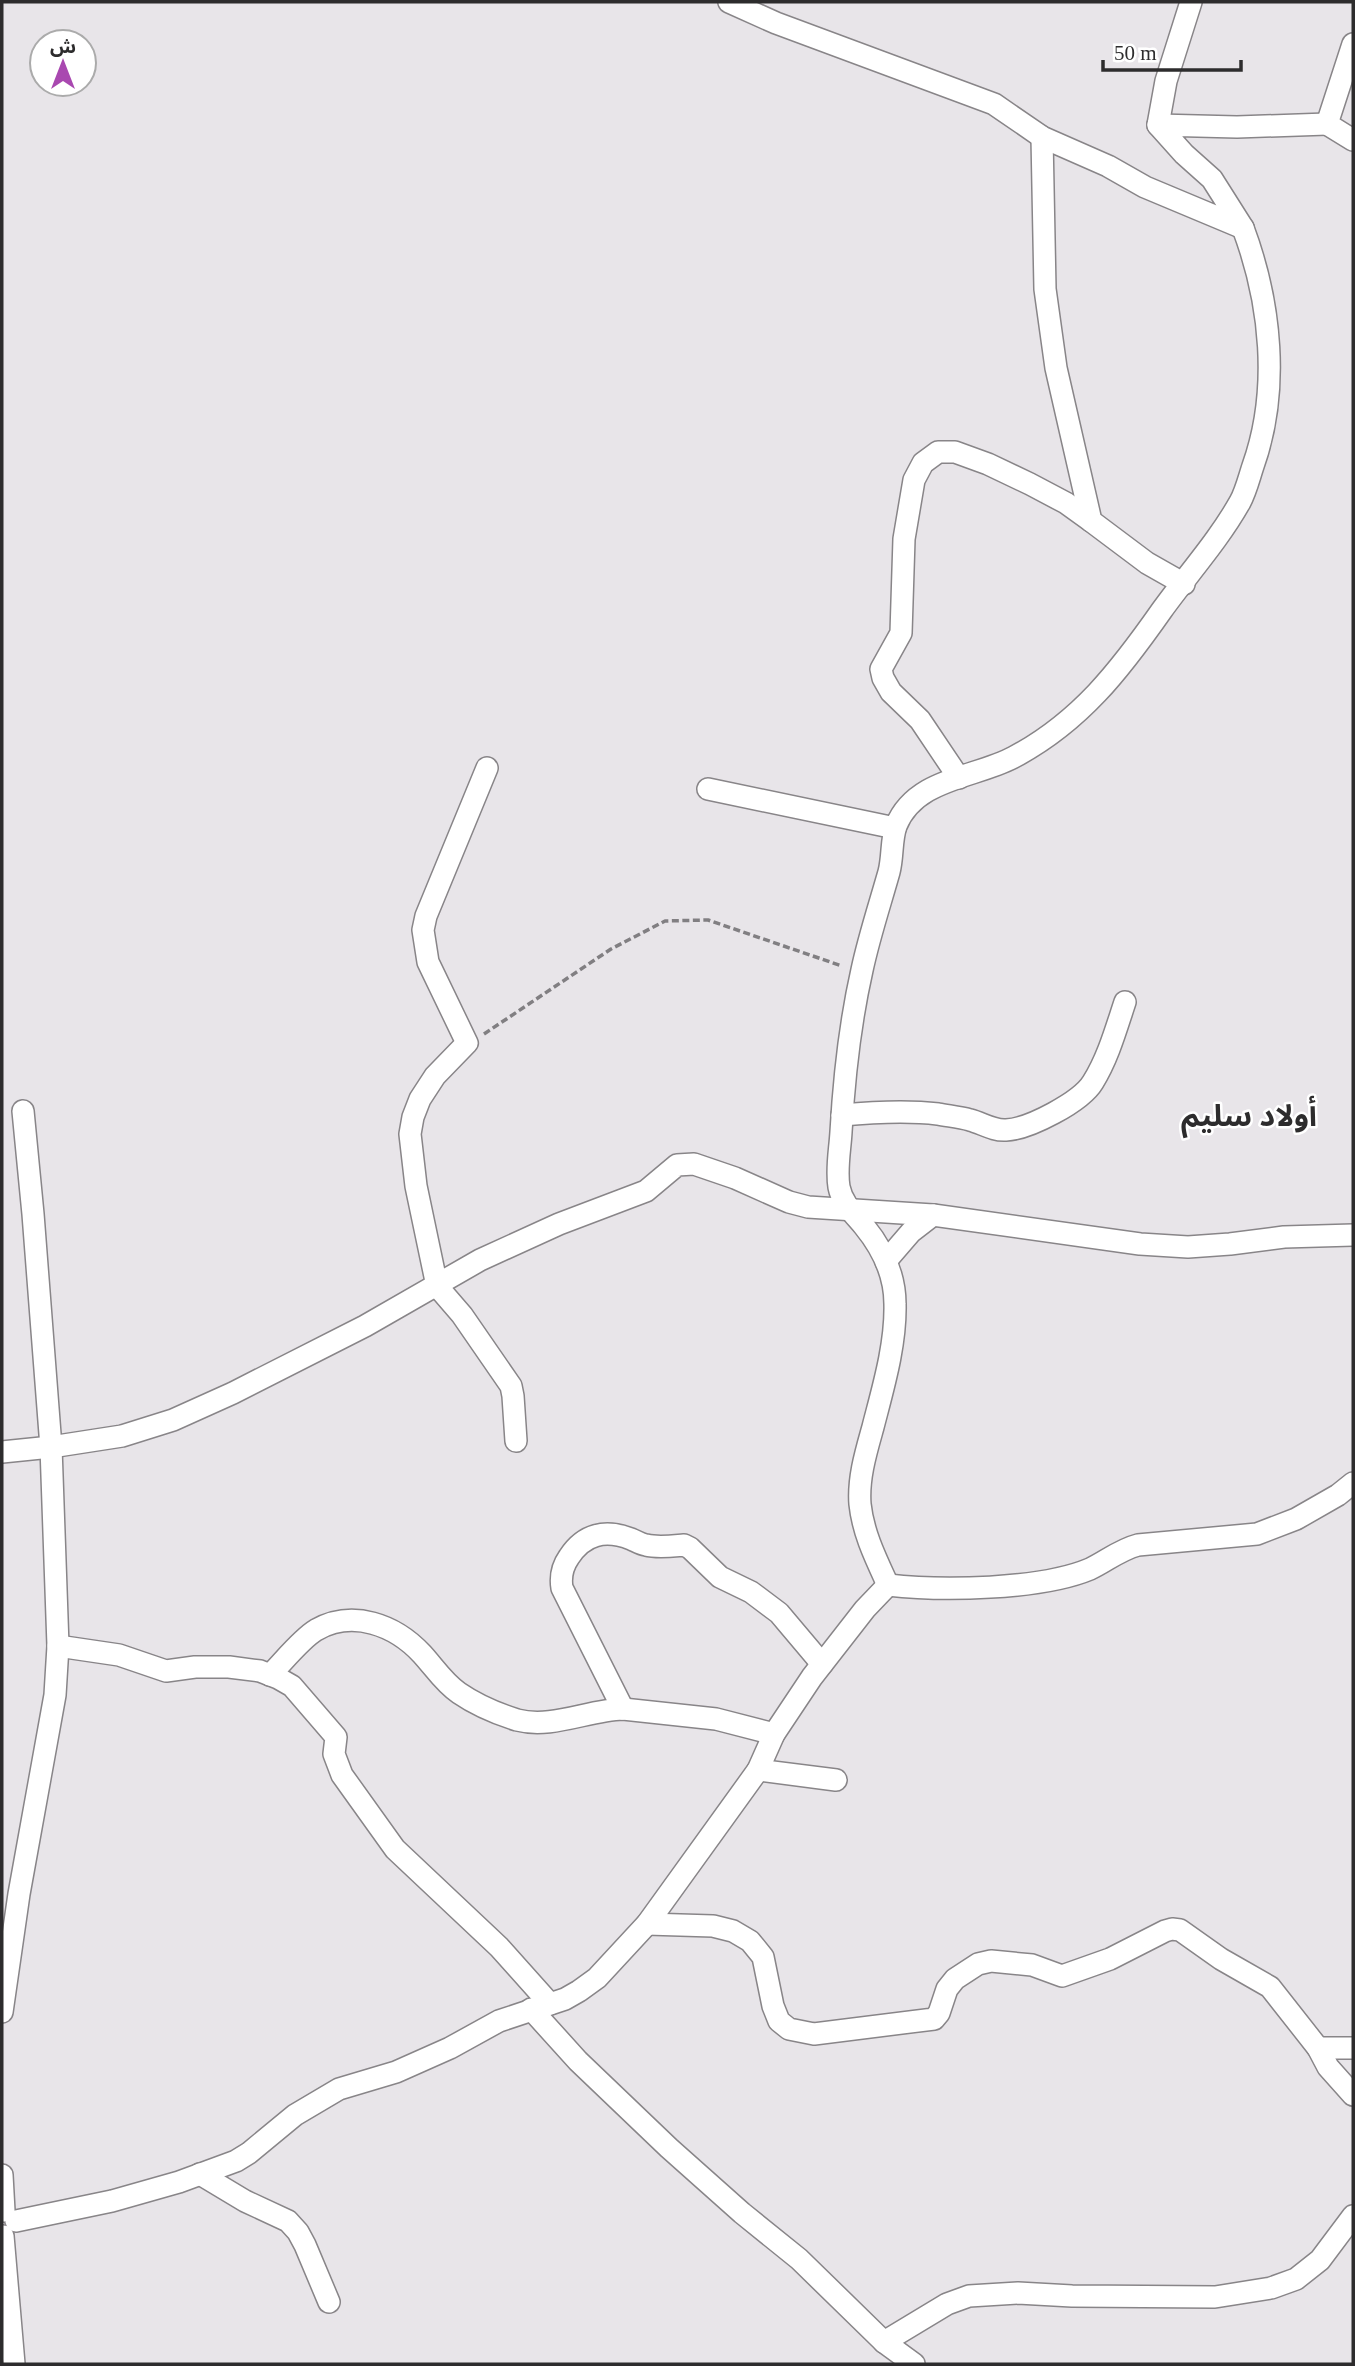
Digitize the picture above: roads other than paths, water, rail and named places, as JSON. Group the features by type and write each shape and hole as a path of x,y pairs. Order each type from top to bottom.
{"street":[{"path":"729,2 776,23 994,104 1042,138 1108,166 1144,187 1243,228"},
{"path":"1158,125 1166,81 1191,2"},
{"path":"1327,124 1353,44"},
{"path":"1158,125 1237,127 1327,124 1353,140"},
{"path":"887,1585 870,1548 860,1506 860,1480 883,1390 895,1303 886,1261 871,1235 842,1200 839,1189 842,1115 852,1021 861,972 891,864 895,828 911,802 936,786 1014,757 1068,722 1112,678 1184,584 1242,500 1262,441 1269,396 1268,338 1262,295 1243,228 1212,179 1158,125"},
{"path":"1042,138 1045,289 1056,368 1091,521"},
{"path":"959,778 919,720 891,692 881,669 901,633 904,539 914,480 923,463 938,453 956,452 988,464 1066,503 1147,563 1184,584"},
{"path":"487,768 426,916 423,930 428,962 467,1040 466,1046 435,1076 420,1100 410,1134 416,1185 437,1286 511,1386 516,1441"},
{"path":"708,789 895,828"},
{"path":"842,1115 884,1111 936,1114 969,1120 994,1129 1023,1127 1078,1099 1092,1084 1125,1002"},
{"path":"2,2012 19,1894 55,1695 58,1646 51,1447 23,1111"},
{"path":"2,1452 122,1436 173,1420 245,1387 480,1261 559,1224 646,1191 677,1165 694,1164 798,1205 933,1215 1140,1244 1188,1247 1293,1237 1353,1235"},
{"path":"886,1261 911,1232 933,1215"},
{"path":"887,1585 926,1589 1044,1581 1090,1569 1123,1549 1138,1545 1257,1534 1296,1519 1338,1495 1353,1483"},
{"path":"623,1709 562,1588 560,1578 562,1569 579,1544 587,1537 599,1533 630,1538 642,1545 684,1545 690,1548 720,1577 751,1592 774,1609 822,1664"},
{"path":"5,2223 112,2201 236,2161 295,2115 339,2089 397,2072 450,2048 499,2021 565,1999 597,1978 647,1924 758,1770 774,1734 822,1664 865,1608 887,1585"},
{"path":"270,1675 314,1631 353,1619 388,1629 407,1640 438,1675 459,1693 518,1720 550,1722 610,1709 623,1709 716,1719 774,1734"},
{"path":"58,1646 119,1655 166,1671 195,1667 244,1668 270,1675 292,1686 336,1737 335,1759 342,1775 395,1849 499,1947 578,2061 669,2148 799,2259 884,2342 914,2364"},
{"path":"758,1770 836,1780"},
{"path":"647,1924 713,1926 733,1931 750,1941 763,1957 773,2007 779,2021 789,2029 814,2034 934,2018 939,2013 947,1989 955,1979 978,1964 991,1961 1031,1965 1062,1976 1110,1959 1165,1931 1181,1930 1221,1959 1270,1987 1318,2048 1328,2067 1353,2095"},
{"path":"1318,2048 1353,2048"},
{"path":"200,2174 245,2201 288,2221 305,2245 329,2302"},
{"path":"2,2175 14,2364"},
{"path":"884,2342 938,2309 969,2297 1018,2293 1099,2297 1215,2297 1271,2288 1296,2279 1320,2260 1353,2216"}],"district":[{"name":"أولاد سليم","path":"1249,1115"}]}
